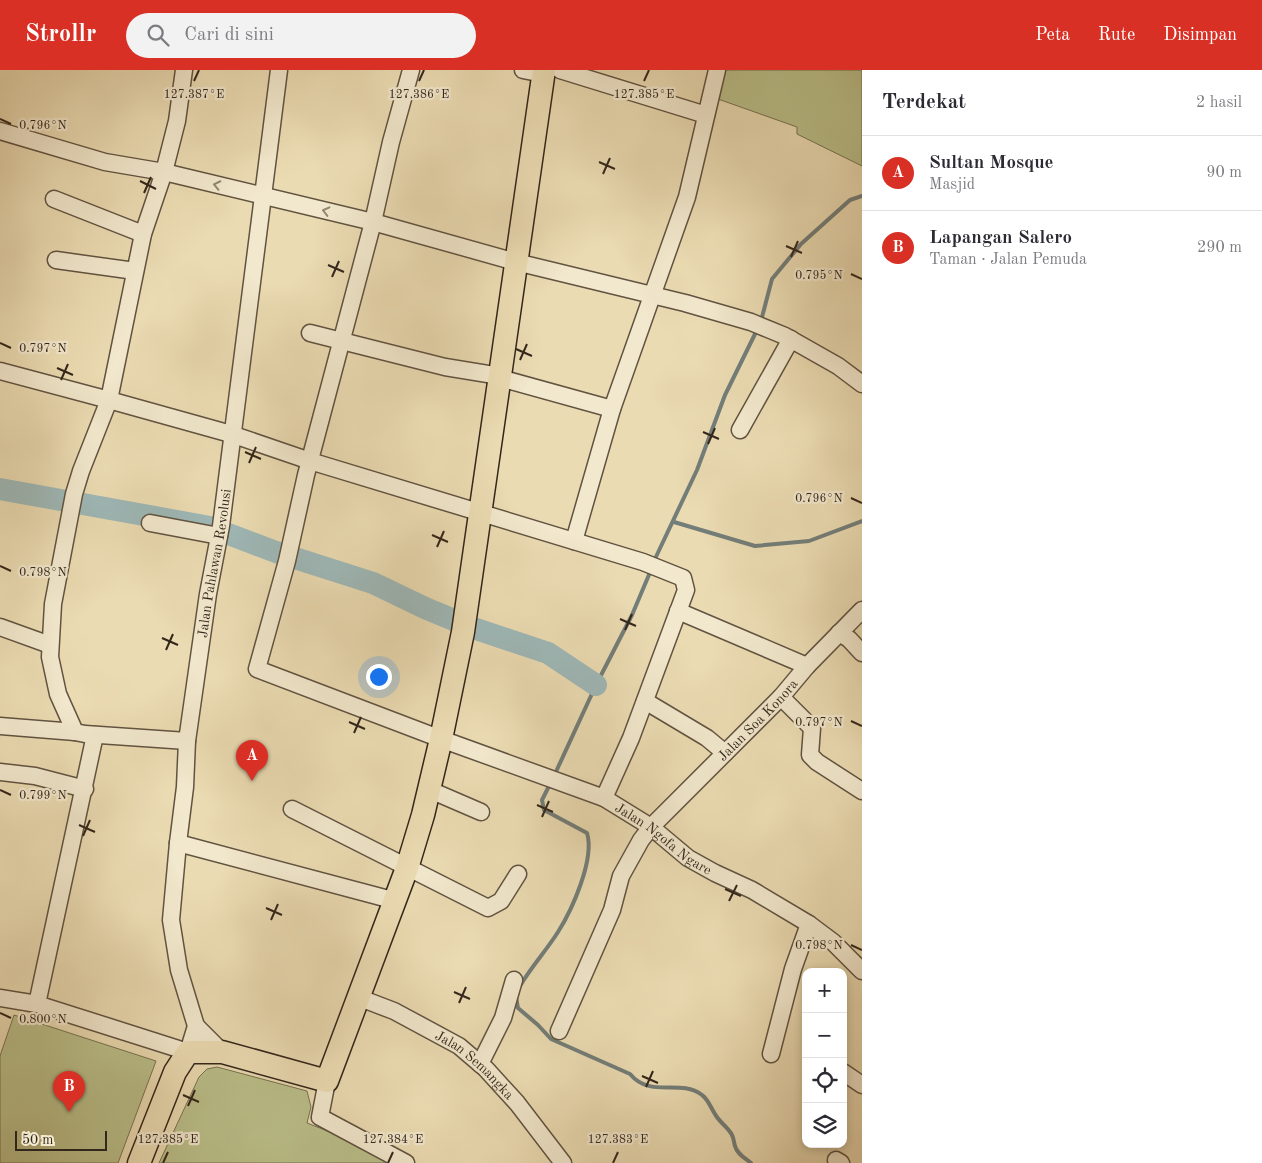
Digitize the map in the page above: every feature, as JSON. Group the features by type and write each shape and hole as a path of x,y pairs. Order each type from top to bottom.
{"highway":[{"path":"139,1163 175,1072 188,1052 222,1052 327,1081 396,901 408,868 430,790 463,626 500,377 542,71"}],"street":[{"path":"75,732 58,694 50,657 53,604 74,494 109,400 144,234 164,172 177,121 184,70"},
{"name":"Jalan Pahlawan Revolusi","path":"196,1026 174,949 171,920 185,787 187,741 208,594 220,531 231,434 265,196 280,70"},
{"path":"411,70 310,461 288,556 257,669 441,739"},
{"path":"574,541 612,409 650,295 687,197 717,70"},
{"path":"542,71 706,115"},
{"path":"0,131 105,162 164,172 373,222 516,262 758,324 791,339 861,380"},
{"path":"54,199 144,234"},
{"path":"56,260 135,271"},
{"path":"310,333 445,367 500,377 612,409"},
{"path":"740,430 791,339"},
{"path":"0,371 231,434 310,461 643,562 683,578 686,590 645,702 604,798"},
{"path":"150,523 220,531"},
{"name":"Jalan Soa Konora","path":"559,1032 612,910 621,876 641,840 651,827 781,697 807,666 862,610"},
{"path":"678,611 807,666"},
{"path":"0,626 50,645"},
{"path":"839,633 849,639 862,653"},
{"path":"781,697 812,728 810,755 862,791"},
{"path":"645,702 707,738 725,753"},
{"path":"0,726 187,741"},
{"path":"37,1004 51,930 85,789 95,735"},
{"name":"Jalan Ngofa Ngare","path":"441,739 604,798 651,827 688,858 752,890 809,924 833,942 862,971"},
{"path":"0,772 35,776 85,789"},
{"path":"430,790 481,812"},
{"path":"292,809 488,908 502,901 518,874"},
{"path":"178,843 396,901"},
{"path":"771,1054 793,969 809,924"},
{"path":"480,1064 503,1018 514,980"},
{"name":"Jalan Semangka","path":"360,998 373,1001 426,1027 459,1046 480,1064 517,1103 562,1163"},
{"path":"1,1000 37,1004 188,1052 196,1026 222,1052"},
{"path":"847,1075 862,1085"},
{"path":"327,1081 320,1117 406,1163"}],"green space":[{"path":"726,70 862,70 862,166 797,134 797,127 718,99"},
{"path":"14,1015 156,1061 118,1163 0,1163 0,1056"},
{"path":"217,1067 307,1091 311,1107 307,1123 348,1139 393,1163 159,1163 199,1077 207,1069"}],"waterway":[{"path":"761,321 772,279 801,244 850,200 862,196"},
{"path":"654,561 697,470 725,395 757,330"},
{"path":"0,489 210,527 276,552 373,583 473,628 548,653 596,685"},
{"path":"674,522 755,546 809,541 862,521"},
{"path":"554,776 596,685 632,615 651,570"},
{"path":"520,986 564,922 581,884 588,856 589,844 587,833 544,810 542,800 551,782"},
{"path":"516,997 518,1008 551,1039 630,1074 638,1081 647,1085 684,1088 702,1095 733,1136 738,1151 751,1163"}],"place":[{"name":"Sultan Mosque","path":"252,781"},
{"name":"Lapangan Salero","path":"69,1112"}]}
